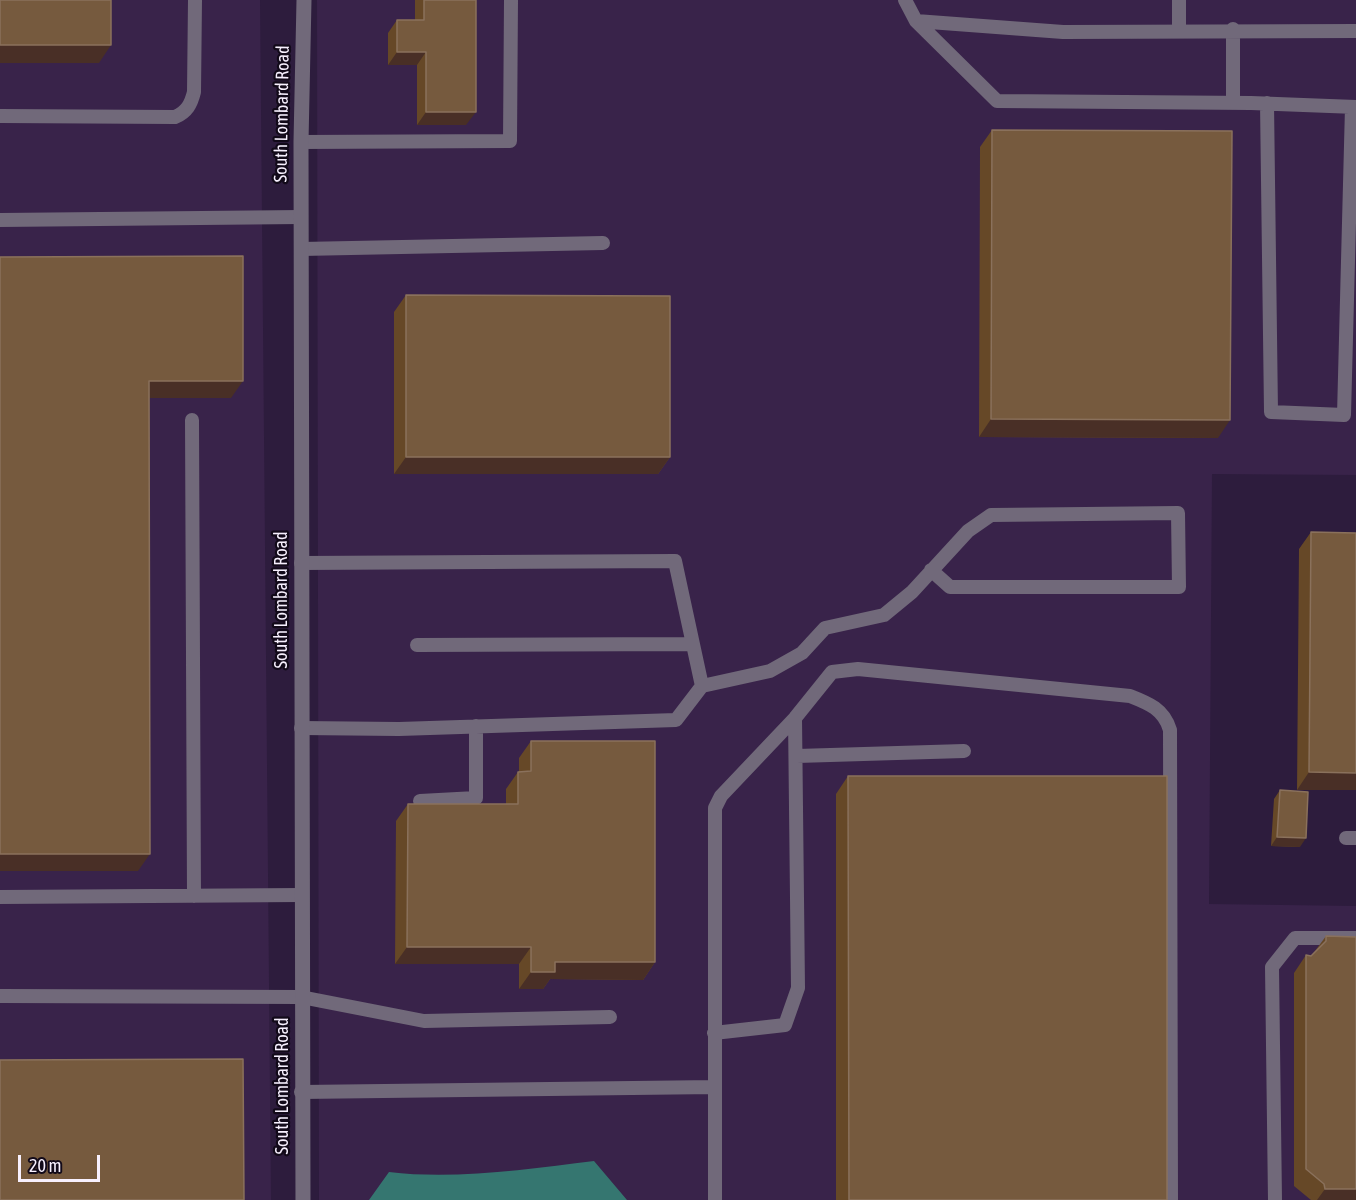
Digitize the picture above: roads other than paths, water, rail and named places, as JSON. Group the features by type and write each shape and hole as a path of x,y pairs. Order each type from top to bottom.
{"street":[{"name":"South Lombard Road","path":"303,1200 301,142 304,0"}],"lane":[{"path":"0,116 175,117 183,114 194,92 195,0"},
{"path":"301,142 510,141 511,0"},
{"path":"905,0 916,21 997,101 1267,103 1354,107 1344,415 1270,411 1267,103"},
{"path":"1179,0 1179,30"},
{"path":"916,21 1063,32 1233,29 1356,31"},
{"path":"1233,29 1233,103"},
{"path":"0,220 301,217"},
{"path":"301,249 603,243"},
{"path":"192,420 194,896"},
{"path":"301,728 676,720 702,686 770,671 802,653 825,628 884,615 912,592 931,570 968,531 991,515 1178,513 1179,587 950,587 931,570"},
{"path":"301,563 675,561 702,686"},
{"path":"417,645 692,644"},
{"path":"715,1200 715,808 721,796 795,718 832,672 858,669 1130,696 1159,709 1167,721 1170,730 1171,1200"},
{"path":"714,1033 785,1025 798,988 795,718"},
{"path":"420,801 476,798 476,726"},
{"path":"796,756 964,752"},
{"path":"0,897 301,895"},
{"path":"1275,1200 1272,967 1294,938 1356,938"},
{"path":"0,996 301,998 424,1022 610,1017"},
{"path":"301,1092 714,1086"}]}
